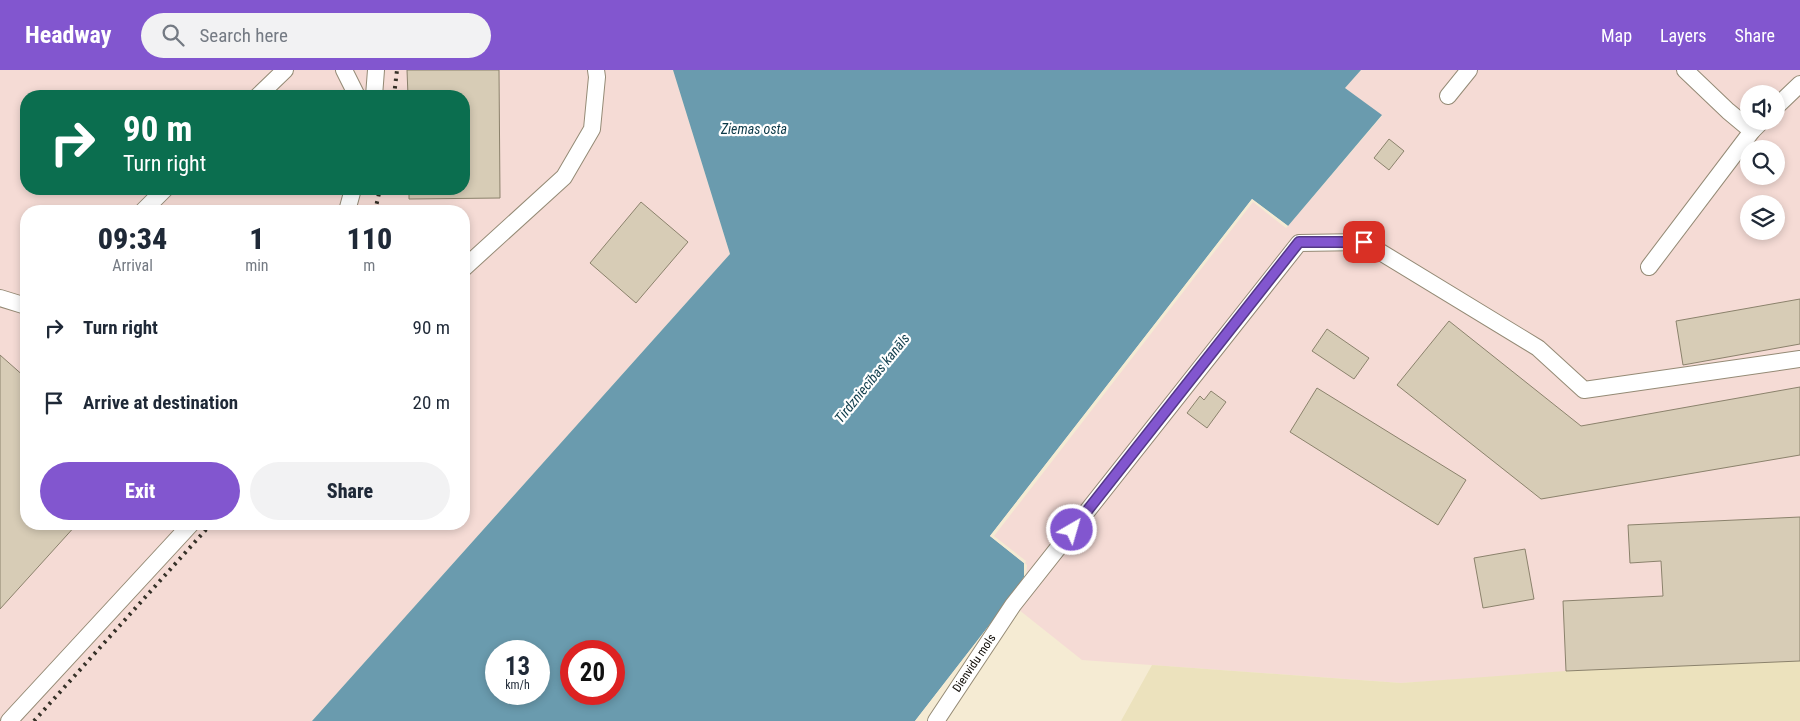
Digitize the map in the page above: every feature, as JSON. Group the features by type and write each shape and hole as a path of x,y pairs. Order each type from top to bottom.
{"lane":[{"path":"264,90 285,70"},
{"path":"344,70 354,90"},
{"path":"374,90 376,70"},
{"path":"470,263 564,177 592,130 596,70"},
{"path":"1448,96 1469,70"},
{"path":"1685,70 1728,111 1740,117"},
{"path":"1785,98 1800,84"},
{"path":"1649,267 1754,130"},
{"path":"149,205 159,195"},
{"name":"Dienvidu mols","path":"936,721 1013,605 1299,242 1364,242 1538,348 1584,390 1800,359"},
{"path":"0,298 20,304"},
{"path":"10,721 185,530"}],"shaded area":[{"path":"0,70 673,70 730,254 312,721 0,721"},
{"path":"1361,70 1800,70 1800,661 1401,683 1082,660 1008,601 990,536 1252,199 1288,226 1382,116 1345,88"}],"sand":[{"path":"1800,660 1800,721 1121,721 1152,665 1401,683 1566,671"}],"water":[{"path":"673,70 1361,70 1345,88 1382,115 1288,226 1252,199 990,536 1024,563 1024,577 1008,601 915,721 312,721 730,254"}],"pier":[{"path":"1252,199 1288,226 1286,228 1253,202 994,536 1026,561 1026,578 1010,603 918,721 915,721 1008,601 1024,577 1024,563 990,536"}],"building":[{"path":"407,70 499,70 500,198 409,199 409,195 470,195 470,90 408,90"},
{"path":"1389,139 1404,151 1389,170 1374,158"},
{"path":"641,202 688,242 636,303 590,263"},
{"path":"1800,299 1800,344 1683,365 1676,321"},
{"path":"1449,321 1581,426 1800,387 1800,455 1541,499 1397,385"},
{"path":"1327,329 1369,358 1354,379 1312,351"},
{"path":"0,355 20,373 20,530 72,530 0,609"},
{"path":"1317,388 1466,480 1438,525 1290,432"},
{"path":"1211,391 1226,402 1207,428 1187,413 1200,396 1204,400"},
{"path":"1800,517 1800,661 1566,671 1563,601 1663,596 1661,561 1630,563 1628,525"},
{"path":"1525,549 1534,599 1483,608 1474,558"}],"railway":[{"path":"395,90 397,70"},
{"path":"376,205 379,195"},
{"path":"34,721 206,530"}],"route":[{"path":"1072,530 1299,242 1364,242"}],"water label":[{"name":"Ziemas osta","path":"754,129"},
{"name":"Tirdzniecības kanāls","path":"872,378"}]}
